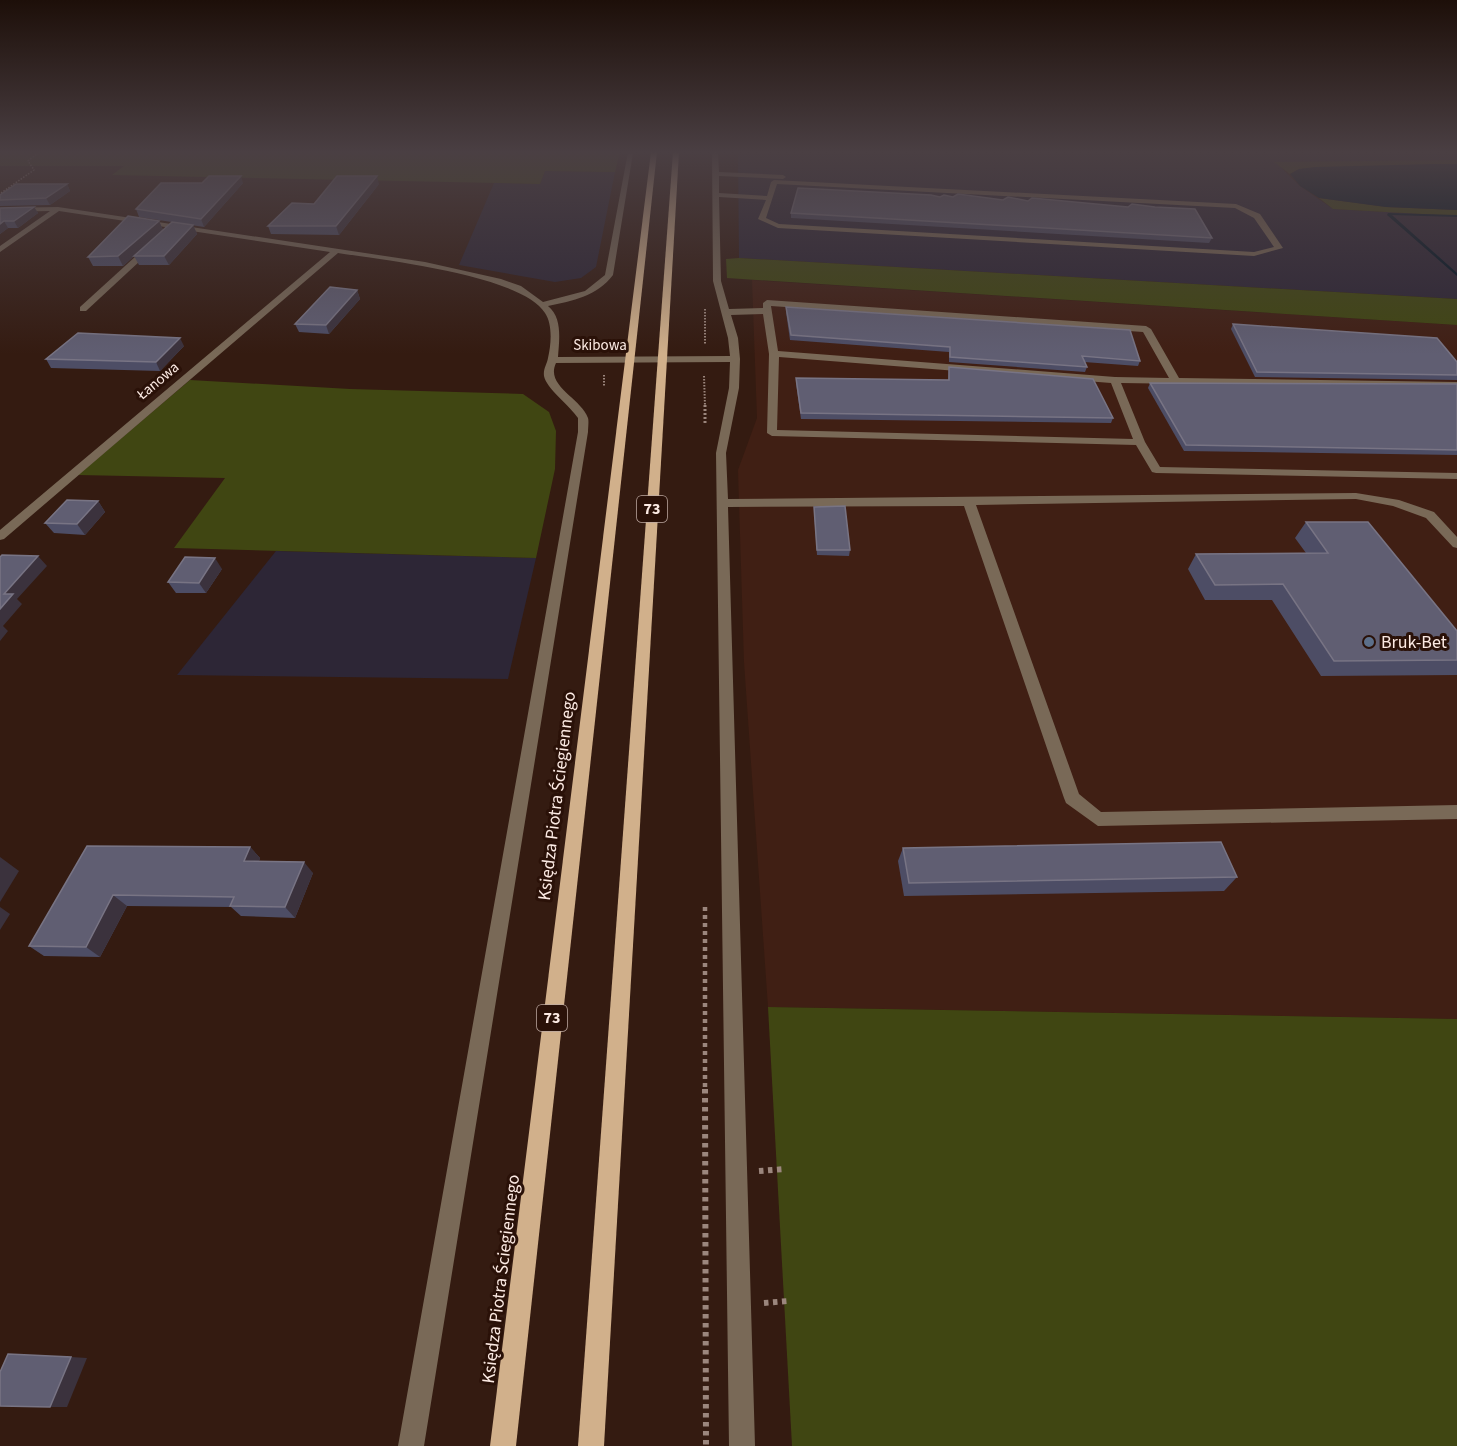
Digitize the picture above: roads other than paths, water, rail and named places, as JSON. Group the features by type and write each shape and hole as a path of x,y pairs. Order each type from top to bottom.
{"main road":[{"name":"Księdza Piotra Ściegiennego","path":"503,1446 646,219"},
{"name":"73","path":"591,1446 671,219"}],"street":[{"path":"0,250 43,219"},
{"name":"Skibowa","path":"130,219 425,264 498,281 518,288 549,311 555,327 553,360 735,359"},
{"path":"542,305 592,290 603,283 609,275 619,219"},
{"path":"716,219 717,281 733,338 735,359 734,388 721,453 742,1446"},
{"path":"763,219 778,226 1254,254 1279,248 1259,219"},
{"path":"166,234 175,226"},
{"path":"83,309 158,241"},
{"name":"Łanowa","path":"0,536 336,251"},
{"path":"1140,442 772,433 774,354 767,303 1146,329 1176,381"},
{"path":"725,312 767,311"},
{"path":"774,354 1115,380 1457,385"},
{"path":"411,1446 583,432 583,418 575,406 551,382 549,368 553,360"},
{"path":"1115,380 1140,442 1156,470 1457,476"},
{"path":"722,503 1356,496 1395,503 1430,515 1457,544"},
{"path":"969,502 1072,798 1098,819 1457,812"}],"waterway":[{"path":"1394,219 1457,275"}],"place":[{"name":"Bruk-Bet","path":"1369,642"}]}
